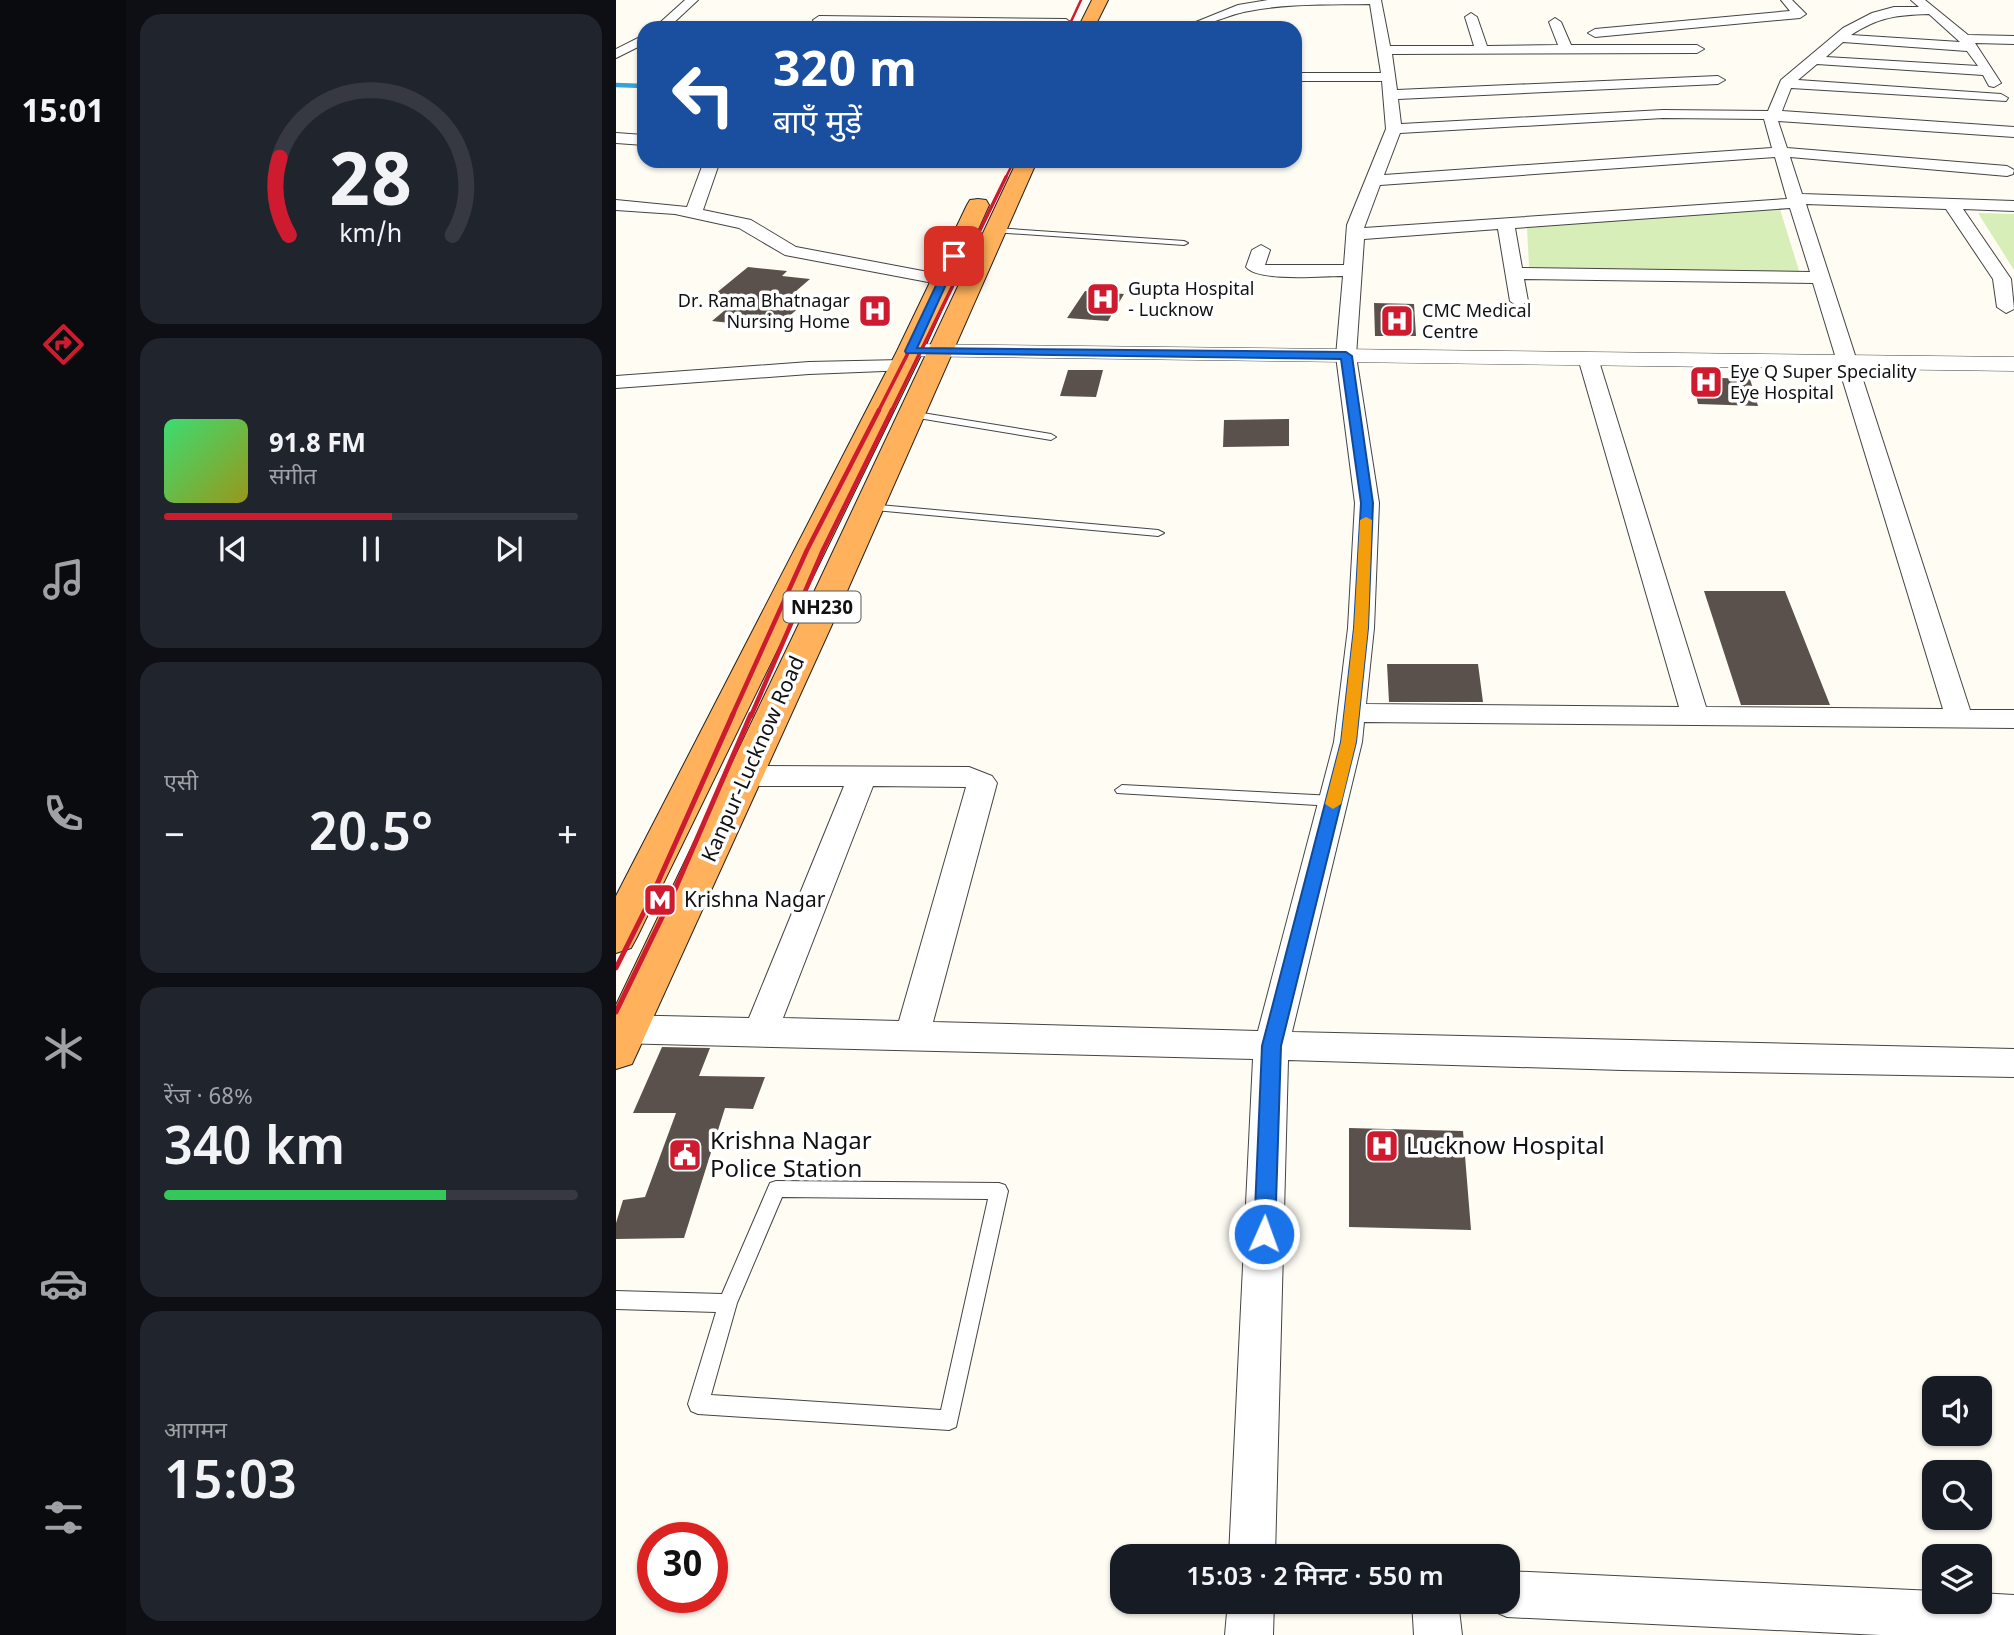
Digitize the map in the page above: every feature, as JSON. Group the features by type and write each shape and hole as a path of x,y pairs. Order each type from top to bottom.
{"highway":[{"path":"1090,21 1100,0"},
{"name":"Kanpur-Lucknow Road","path":"620,1037 748,775 910,414 918,356 944,280 995,168"},
{"name":"Kanpur-Lucknow Road","path":"616,937 625,903 918,356 996,230 1024,168"}],"street":[{"path":"668,21 692,0"},
{"path":"1206,21 1242,8 1272,3 1374,0 1384,50 1394,129 1356,225 1352,271 1346,356 1367,503 1361,628 1349,742 1271,1046 1252,1544"},
{"path":"1917,0 1943,16 1967,43 1988,71 2008,111"},
{"path":"1566,50 1569,30 1614,32 1670,24 1800,14 1786,1"},
{"path":"818,21 831,7"},
{"path":"1932,10 1894,11 1876,16 1839,38 1786,83 1771,121 1959,718"},
{"path":"1471,17 1482,50"},
{"path":"1384,50 1566,50 1634,66 1718,80 1696,49 1670,24"},
{"path":"1839,38 1967,43 2014,40"},
{"path":"616,54 637,43"},
{"path":"1390,95 1525,71 1634,66 1696,49"},
{"path":"1813,60 1988,71"},
{"path":"1302,77 1388,78"},
{"path":"1786,83 2008,111"},
{"path":"1394,129 1663,114 1773,115 2014,132"},
{"path":"616,138 637,140"},
{"path":"1374,181 1781,152 2007,171"},
{"path":"693,213 709,168"},
{"path":"1355,234 1796,201 2014,206"},
{"path":"1950,204 2008,279 2006,307"},
{"path":"616,205 693,213 745,224 791,251 944,280"},
{"path":"1506,224 1519,301"},
{"path":"1261,250 1255,267 1262,270 1352,271"},
{"path":"1514,273 1820,278"},
{"path":"618,384 918,356 1346,356 2014,364"},
{"path":"1588,358 1695,716"},
{"path":"1352,713 2014,719"},
{"path":"748,775 969,777 982,783 979,803 912,1035"},
{"path":"761,1031 863,775"},
{"path":"620,1037 761,1031 1622,1056 2014,1063"},
{"path":"1520,1595 2014,1618"},
{"path":"1249,1635 1250,1614"},
{"path":"1436,1614 1438,1635"}],"lane":[{"path":"996,230 1184,243"},
{"path":"910,414 1052,437"},
{"path":"868,507 1158,533"},
{"path":"1122,790 1334,802"},
{"path":"776,1189 999,1191 949,1420 698,1404 728,1303 776,1189"},
{"path":"616,1300 728,1303"}],"green space":[{"path":"1779,206 1800,274 1529,267 1527,227"},
{"path":"1978,213 2014,214 2014,270"}],"building":[{"path":"748,267 787,271 782,276 810,279 788,298 799,299 793,304 803,304 776,328 712,321 737,300 719,298 724,295 715,294"},
{"path":"1085,291 1124,294 1108,321 1067,318"},
{"path":"1374,303 1414,304 1416,336 1375,336"},
{"path":"1068,370 1103,370 1096,397 1060,396"},
{"path":"1692,377 1750,379 1758,406 1698,404"},
{"path":"1289,419 1289,446 1223,447 1224,420"},
{"path":"1704,591 1785,591 1830,705 1741,705"},
{"path":"1387,664 1478,664 1483,702 1389,702"},
{"name":"Krishna Nagar Police Station","path":"662,1047 710,1048 699,1076 765,1077 753,1109 725,1108 684,1238 616,1239 616,1223 623,1200 645,1197 676,1113 633,1113"},
{"path":"1349,1128 1463,1131 1471,1230 1349,1227"}],"waterway":[{"path":"616,85 637,86"}],"railway":[{"path":"1071,21 1081,0"},
{"path":"1006,177 1010,168"},
{"path":"891,412 1006,177"},
{"path":"878,412 961,249"},
{"path":"732,716 807,550 879,410"},
{"path":"751,716 823,550 892,410"},
{"path":"616,968 650,900 733,714"},
{"path":"616,1012 670,901 751,714"}],"slow traffic":[{"path":"1333,804 1349,742 1361,628 1366,520"}],"place":[{"name":"Gupta Hospital - Lucknow","path":"1103,299"},
{"name":"Dr. Rama Bhatnagar Nursing Home","path":"875,311"},
{"name":"CMC Medical Centre","path":"1397,321"},
{"name":"Eye Q Super Speciality Eye Hospital","path":"1706,382"},
{"name":"Krishna Nagar","path":"660,900"},
{"name":"Lucknow Hospital","path":"1382,1146"},
{"name":"Krishna Nagar Police Station","path":"685,1155"}],"route":[{"path":"954,256 910,351 1346,356 1367,503 1361,628 1349,742 1271,1046 1264,1234"}]}
